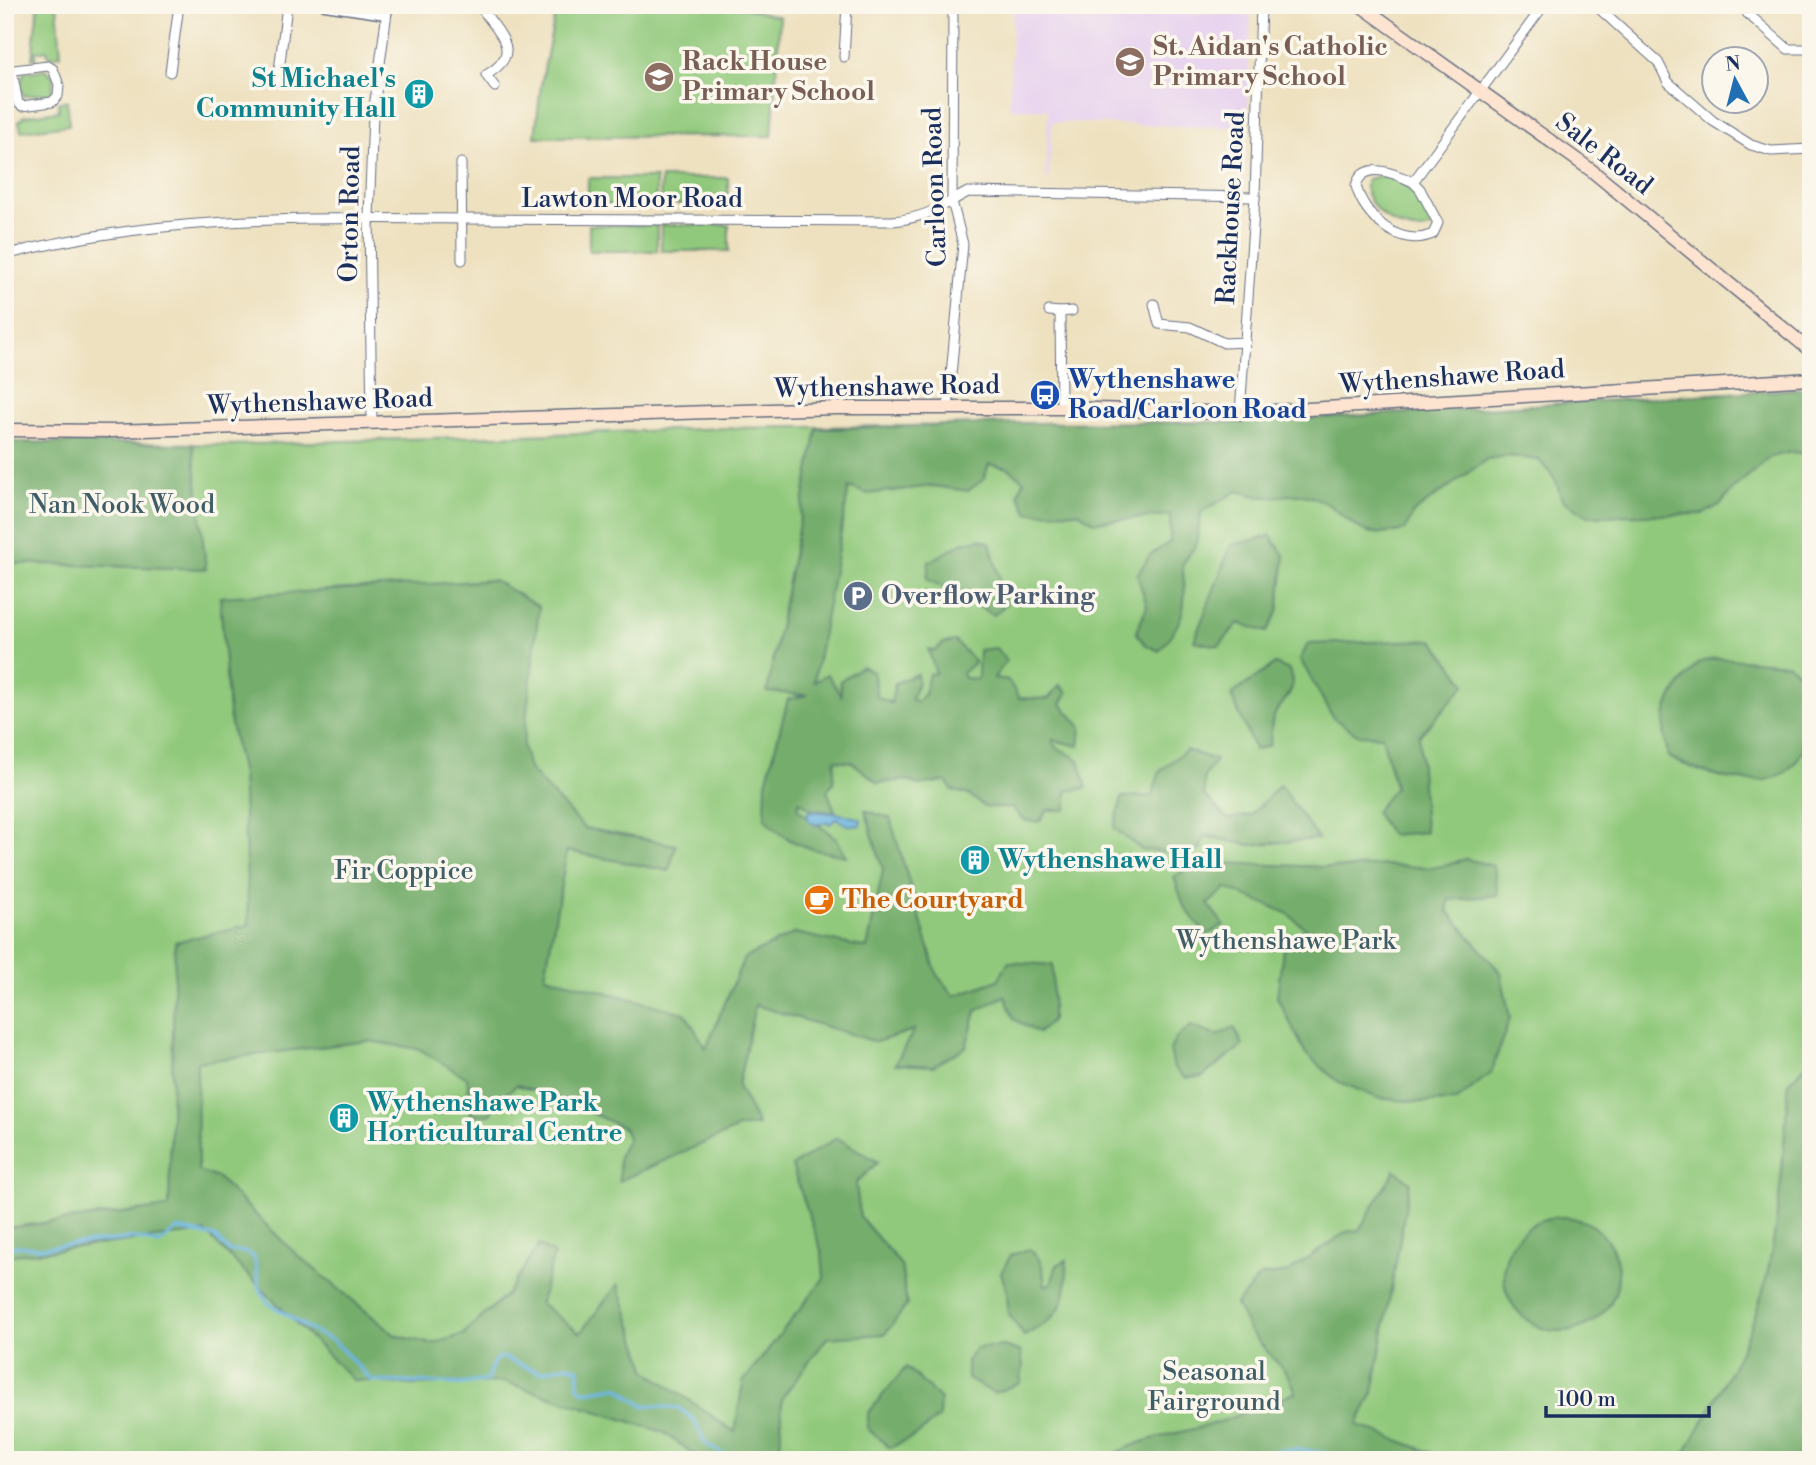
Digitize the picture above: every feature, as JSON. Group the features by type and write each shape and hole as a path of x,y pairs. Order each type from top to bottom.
{"main road":[{"name":"Sale Road","path":"1360,5 1591,170 1811,351"},
{"name":"Wythenshawe Road","path":"5,430 112,431 836,408 1060,408 1240,413 1811,379"}],"street":[{"path":"170,72 178,5"},
{"path":"278,79 287,5"},
{"path":"325,5 387,9"},
{"path":"480,5 491,24 503,34 507,46 503,60 486,75 495,87"},
{"path":"844,57 847,5"},
{"name":"Carloon Road","path":"948,408 963,244 952,201 953,5"},
{"name":"Rackhouse Road","path":"1240,413 1255,197 1261,5"},
{"path":"1413,182 1544,5"},
{"path":"1595,5 1658,62 1668,82 1713,121 1751,145 1771,151 1811,149"},
{"path":"1745,5 1747,13 1788,49 1811,49"},
{"name":"Orton Road","path":"372,424 369,217 373,115 387,9"},
{"path":"48,66 53,69 59,85 58,96 52,102 22,106 18,103 9,71 48,66"},
{"path":"461,163 461,260"},
{"path":"1371,170 1394,174 1413,182 1438,223 1433,234 1428,236 1413,238 1384,226 1370,216 1356,186 1361,175 1371,170"},
{"name":"Lawton Moor Road","path":"5,255 51,243 184,225 369,217 893,221 918,218 939,210 968,192 1255,197"},
{"path":"1154,304 1159,324 1190,327 1224,342 1246,342"},
{"path":"1049,311 1072,311"},
{"path":"1060,312 1060,408"}],"shaded area":[{"name":"St. Aidan's Catholic Primary School","path":"1013,8 1251,15 1247,128 1052,122 1049,179 1046,179 1048,110 1009,108"}],"green space":[{"path":"38,5 57,5 61,55 49,57 47,50 35,52 36,59 32,59"},
{"name":"Rack House Primary School","path":"557,5 733,5 780,17 772,136 535,137 541,85"},
{"path":"45,69 54,77 52,93 24,96 20,86 24,73"},
{"path":"67,100 69,125 21,131 19,121 24,116 59,111 58,103"},
{"path":"1384,175 1401,183 1413,193 1433,222 1431,227 1410,229 1398,225 1377,210 1366,189 1367,179"},
{"path":"588,178 656,178 656,204 588,204"},
{"path":"661,178 728,178 728,204 660,204"},
{"path":"589,225 657,225 657,251 589,251"},
{"path":"661,225 729,225 729,251 661,251"},
{"name":"Wythenshawe Park","path":"1811,388 1811,1460 1725,1460 1686,1452 1669,1460 5,1460 5,442 231,445 728,428 1253,422"},
{"path":"1811,388 1811,455 1792,452 1770,457 1734,488 1721,504 1703,514 1589,516 1562,500 1555,479 1539,460 1509,456 1487,459 1413,513 1406,529 1387,533 1373,533 1361,529 1322,501 1308,496 1262,497 1238,491 1201,512 1196,545 1182,565 1185,591 1179,621 1159,651 1146,645 1136,633 1147,606 1137,575 1150,555 1170,542 1170,515 1094,522 1078,512 1028,513 1018,494 1024,481 1008,468 989,464 984,479 968,491 933,486 868,494 849,487 814,682 827,674 841,695 840,681 862,666 873,672 877,697 891,703 895,683 917,674 918,682 911,699 917,702 924,694 929,674 936,673 928,649 934,651 944,643 955,641 975,662 962,673 964,678 978,679 979,650 996,648 1006,661 994,678 1008,680 1019,698 1048,699 1060,685 1067,693 1061,704 1081,727 1079,746 1053,740 1055,746 1079,760 1087,788 1067,791 1066,810 1047,810 1040,821 1027,821 1013,808 985,807 969,795 952,790 946,781 918,785 907,780 878,783 852,762 835,760 833,783 827,791 836,813 813,810 799,801 798,809 837,839 846,856 792,841 765,819 766,783 788,699 808,695 767,692 817,429 1012,423 1253,422"},
{"name":"Nan Nook Wood","path":"5,442 193,444 206,569 5,563"},
{"path":"1271,536 1285,557 1278,612 1267,632 1238,623 1219,646 1194,641 1231,545"},
{"path":"979,539 990,542 1006,604 994,615 927,579 929,562 964,542"},
{"name":"Fir Coppice","path":"494,580 539,607 523,746 529,769 584,828 676,845 669,871 567,851 545,976 685,1013 706,1048 744,958 795,933 867,948 883,870 865,810 890,818 937,975 954,996 998,980 1008,962 1053,965 1052,1020 1038,1033 1014,1019 1005,996 976,1011 966,1047 933,1066 895,1064 914,1030 876,1042 755,1005 738,1086 758,1125 738,1128 619,1181 619,1156 628,1138 624,1128 572,1104 517,1085 495,1103 490,1115 471,1115 467,1078 419,1049 368,1041 197,1062 198,1171 218,1178 295,1253 395,1335 431,1344 462,1335 506,1295 539,1245 554,1254 540,1303 580,1333 618,1284 647,1371 735,1432 743,1382 824,1278 822,1253 792,1166 837,1138 878,1162 856,1183 860,1217 901,1265 907,1305 885,1334 827,1338 782,1398 780,1460 702,1460 663,1432 504,1382 413,1385 353,1380 205,1232 5,1256 5,1228 169,1207 175,942 249,925 242,775 229,715 220,597"},
{"path":"1433,640 1466,684 1419,736 1425,832 1391,835 1375,812 1395,787 1382,736 1359,735 1333,718 1300,659 1308,644"},
{"path":"1716,658 1789,664 1811,686 1811,740 1793,766 1784,773 1757,781 1726,778 1669,757 1664,725 1672,697 1698,664"},
{"path":"1275,664 1289,670 1292,678 1291,691 1273,719 1270,745 1255,750 1231,695"},
{"path":"1186,750 1216,760 1204,777 1204,795 1228,819 1251,815 1280,785 1318,839 1250,845 1205,836 1200,850 1183,853 1142,850 1114,828 1122,797 1152,796 1160,771"},
{"path":"1466,859 1494,866 1498,895 1449,900 1447,910 1501,973 1510,1018 1491,1073 1456,1101 1416,1102 1378,1098 1337,1081 1306,1054 1277,997 1283,949 1306,929 1287,913 1226,888 1208,904 1224,925 1206,935 1184,906 1174,877 1197,862 1428,868"},
{"path":"1191,1026 1217,1036 1234,1027 1243,1045 1202,1077 1185,1078 1174,1068 1170,1050 1176,1038"},
{"path":"1811,1061 1811,1460 1725,1460 1686,1452 1731,1370 1758,1305 1775,1233 1789,1081"},
{"path":"1395,1170 1410,1182 1373,1393 1357,1425 1451,1460 1104,1460 1131,1446 1219,1422 1296,1393 1289,1376 1250,1332 1236,1305 1260,1276 1288,1272 1346,1232 1359,1230"},
{"path":"1561,1217 1583,1222 1601,1234 1613,1252 1618,1274 1613,1296 1601,1314 1583,1326 1561,1331 1539,1326 1521,1314 1509,1296 1504,1274 1509,1252 1521,1234 1539,1222"},
{"path":"1029,1249 1040,1261 1045,1285 1051,1284 1057,1265 1067,1260 1067,1275 1064,1298 1055,1314 1024,1336 1008,1313 1007,1291 1001,1273 1011,1255"},
{"path":"1004,1346 1021,1352 1023,1366 1020,1383 994,1393 967,1379 967,1361 976,1348"},
{"path":"906,1367 940,1399 939,1417 917,1435 890,1448 868,1429 868,1413"}],"water":[{"path":"808,811 836,813 861,819 860,825 848,825 837,818 830,824 826,822 816,825 808,820"}],"waterway":[{"path":"5,1251 15,1246 40,1248 135,1238 159,1244 177,1229 215,1237 229,1251 246,1252 254,1257 259,1287 268,1303 314,1332 334,1341 372,1381 462,1384 487,1380 494,1361 501,1357 540,1372 567,1365 579,1369 578,1387 584,1392 617,1387 642,1405 679,1408 694,1420 706,1444 733,1460"},
{"path":"1244,1460 1285,1450 1309,1451 1351,1460"}],"place":[{"name":"St. Aidan's Catholic Primary School","path":"1130,62"},
{"name":"Rack House Primary School","path":"659,77"},
{"name":"St Michael's Community Hall","path":"419,94"},
{"name":"Wythenshawe Road/Carloon Road","path":"1045,395"},
{"name":"Overflow Parking","path":"858,596"},
{"name":"Wythenshawe Hall","path":"975,860"},
{"name":"The Courtyard","path":"819,900"},
{"name":"Wythenshawe Park Horticultural Centre","path":"344,1118"}],"park label":[{"name":"Seasonal Fairground","path":"1214,1387"}]}
